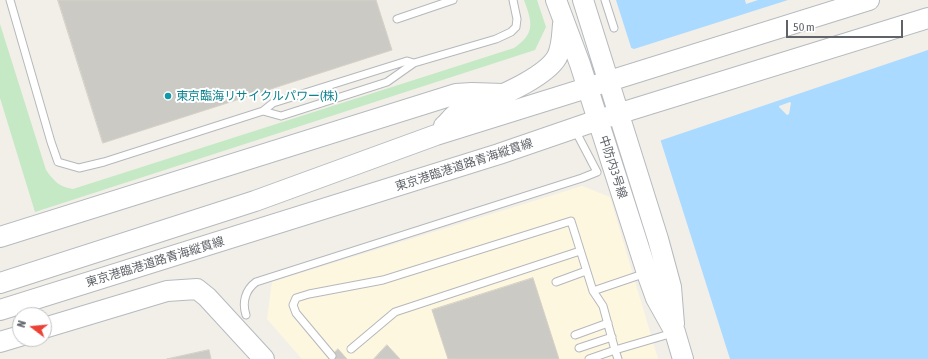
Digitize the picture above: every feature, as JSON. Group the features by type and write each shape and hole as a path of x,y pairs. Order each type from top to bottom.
{"street":[{"name":"中防内3号線","path":"556,0 573,45 647,273 656,298 675,332"},
{"name":"中防内3号線","path":"583,0 668,273 671,287 675,332 683,359"},
{"path":"0,282 256,201 436,135 587,88 608,80 870,0"},
{"name":"東京港臨港道路青海縦貫線","path":"0,310 499,154 598,120 928,18"},
{"path":"436,135 455,115 504,94 541,74 557,57 562,42 563,21"},
{"path":"0,237 456,94 504,94"},
{"path":"52,326 167,291 197,289 207,297 264,359"},
{"path":"0,342 12,338"}],"lane":[{"path":"10,0 58,162 79,168 104,162 263,112 273,103 407,61 414,63"},
{"path":"397,19 453,0"},
{"path":"263,112 281,116 387,82 414,63 511,32 516,27 518,19 513,0"},
{"path":"605,0 614,28"},
{"path":"246,315 244,308 245,299 249,287 256,282 598,172 574,128"},
{"path":"332,356 296,314 293,305 296,298 309,294 383,280 571,220 593,291 603,306 618,359"},
{"path":"352,349 395,312 580,251"},
{"path":"556,282 586,271"},
{"path":"593,291 647,273"},
{"path":"575,335 608,324"},
{"path":"589,359 675,332"},
{"path":"579,348 612,337"}],"shaded area":[{"path":"582,186 610,197 658,359 302,359 267,319 272,282"}],"green space":[{"path":"524,0 537,0 546,27 535,50 35,212 0,98 0,24 46,170 57,183 64,187 73,189 514,48 521,43 529,32 530,21"}],"water":[{"path":"616,0 745,0 746,4 758,0 928,0 928,359 730,359","holes":["790,102 789,114 787,115 779,106"]}],"pier":[{"path":"788,0 928,0 928,50 659,141 629,47 634,49"}],"building":[{"name":"東京臨海リサイクルパワー(株)","path":"58,0 376,0 392,50 103,143"},
{"path":"533,278 559,359 448,359 432,310"},
{"path":"387,345 400,359 374,359"},
{"path":"338,349 347,359 329,359"},
{"path":"209,350 211,359 167,359"}],"place":[{"name":"東京臨海リサイクルパワー(株)","path":"168,96"}]}
